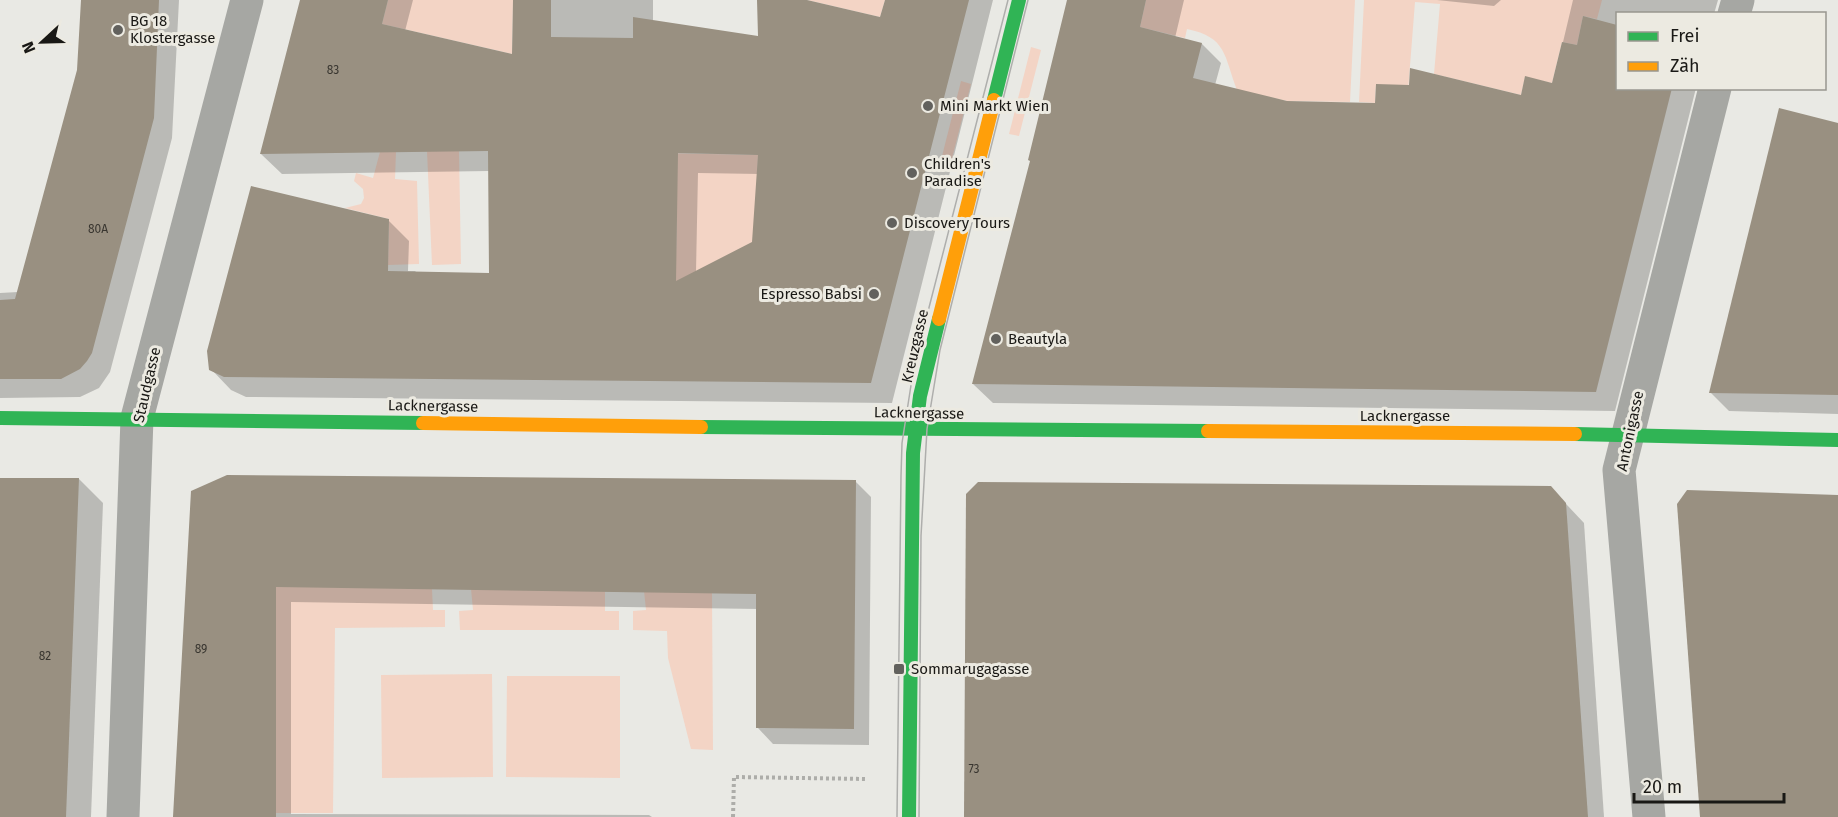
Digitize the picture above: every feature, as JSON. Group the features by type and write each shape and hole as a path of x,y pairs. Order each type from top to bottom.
{"street":[{"name":"Staudgasse","path":"123,817 137,418 247,0"},
{"name":"Kreuzgasse","path":"909,817 913,453 928,356 1019,0"},
{"name":"Antonigasse","path":"1649,817 1619,470 1714,90"},
{"name":"Lacknergasse","path":"0,418 917,429 1628,434 1838,440"}],"path":[{"path":"733,817 734,777 873,780"}],"shaded area":[{"path":"388,0 513,0 512,54 382,24"},
{"path":"807,0 885,0 880,17"},
{"path":"1146,0 1355,0 1350,102 1287,101 1237,90 1222,50 1210,37 1187,29 1185,38 1140,27"},
{"path":"1364,0 1602,0 1597,19 1583,16 1577,45 1562,42 1552,83 1525,77 1521,95 1434,74 1440,4 1415,2 1407,104 1376,84 1375,103 1359,102"},
{"path":"1031,47 1041,50 1019,136 1009,134"},
{"path":"961,81 971,84 949,170 939,168"},
{"path":"381,148 396,152 395,179 417,181 419,264 388,265 389,219 345,208 361,204 364,198 363,189 354,181 356,173 373,178"},
{"path":"427,151 459,151 461,264 432,265"},
{"path":"658,153 758,155 755,258 668,285 676,256 677,205"},
{"path":"258,552 432,589 433,610 445,610 445,627 335,628 333,813 276,813 276,621"},
{"path":"471,589 605,591 605,611 619,611 619,630 460,630 459,611 473,610"},
{"path":"644,591 712,593 713,750 691,749 668,658 667,631 633,630 633,611 646,610"},
{"path":"492,674 493,777 382,778 381,675"},
{"path":"507,676 620,676 620,778 506,777"}],"building":[{"path":"81,0 159,0 154,118 92,353 80,369 61,379 0,379 0,300 15,299 77,70"},
{"path":"300,0 388,0 382,24 512,54 513,0 551,0 551,37 633,38 633,17 758,36 757,0 807,0 880,17 885,0 969,0 871,383 224,377 209,370 207,351 251,186 389,219 388,271 489,273 488,151 260,154","holes":["678,153 758,155 752,242 676,281"]},
{"path":"1067,0 1146,0 1140,27 1202,43 1193,78 1287,101 1375,103 1376,84 1409,85 1410,68 1521,95 1525,76 1552,83 1562,42 1577,45 1583,16 1616,25 1616,90 1672,90 1596,392 972,384 1030,161 1028,160"},
{"path":"1779,108 1838,123 1838,395 1709,393"},
{"path":"227,475 856,480 854,729 756,728 756,594 276,587 276,817 173,817 191,491"},
{"path":"0,478 79,478 66,817 0,817"},
{"path":"978,482 1551,486 1566,503 1588,817 964,817 966,494"},
{"path":"1687,490 1838,495 1838,817 1700,817 1677,504"}],"tram line":[{"path":"897,817 902,443 914,366 1008,0"},
{"path":"919,817 921,536 927,429 940,350 1028,0"}],"traffic: fast":[{"path":"994,100 1019,0"},
{"path":"909,817 913,453 920,396 939,319"},
{"path":"0,418 423,423"},
{"path":"701,427 1208,431"},
{"path":"1575,434 1838,440"}],"traffic: slow":[{"path":"939,319 994,100"},
{"path":"423,423 701,427"},
{"path":"1208,431 1575,434"}],"place":[{"name":"BG 18 Klostergasse","path":"118,30"},
{"name":"Mini Markt Wien","path":"928,106"},
{"name":"Children's Paradise","path":"912,173"},
{"name":"Discovery Tours","path":"892,223"},
{"name":"Espresso Babsi","path":"874,294"},
{"name":"Beautyla","path":"996,339"},
{"name":"Sommarugagasse","path":"899,669"}]}
